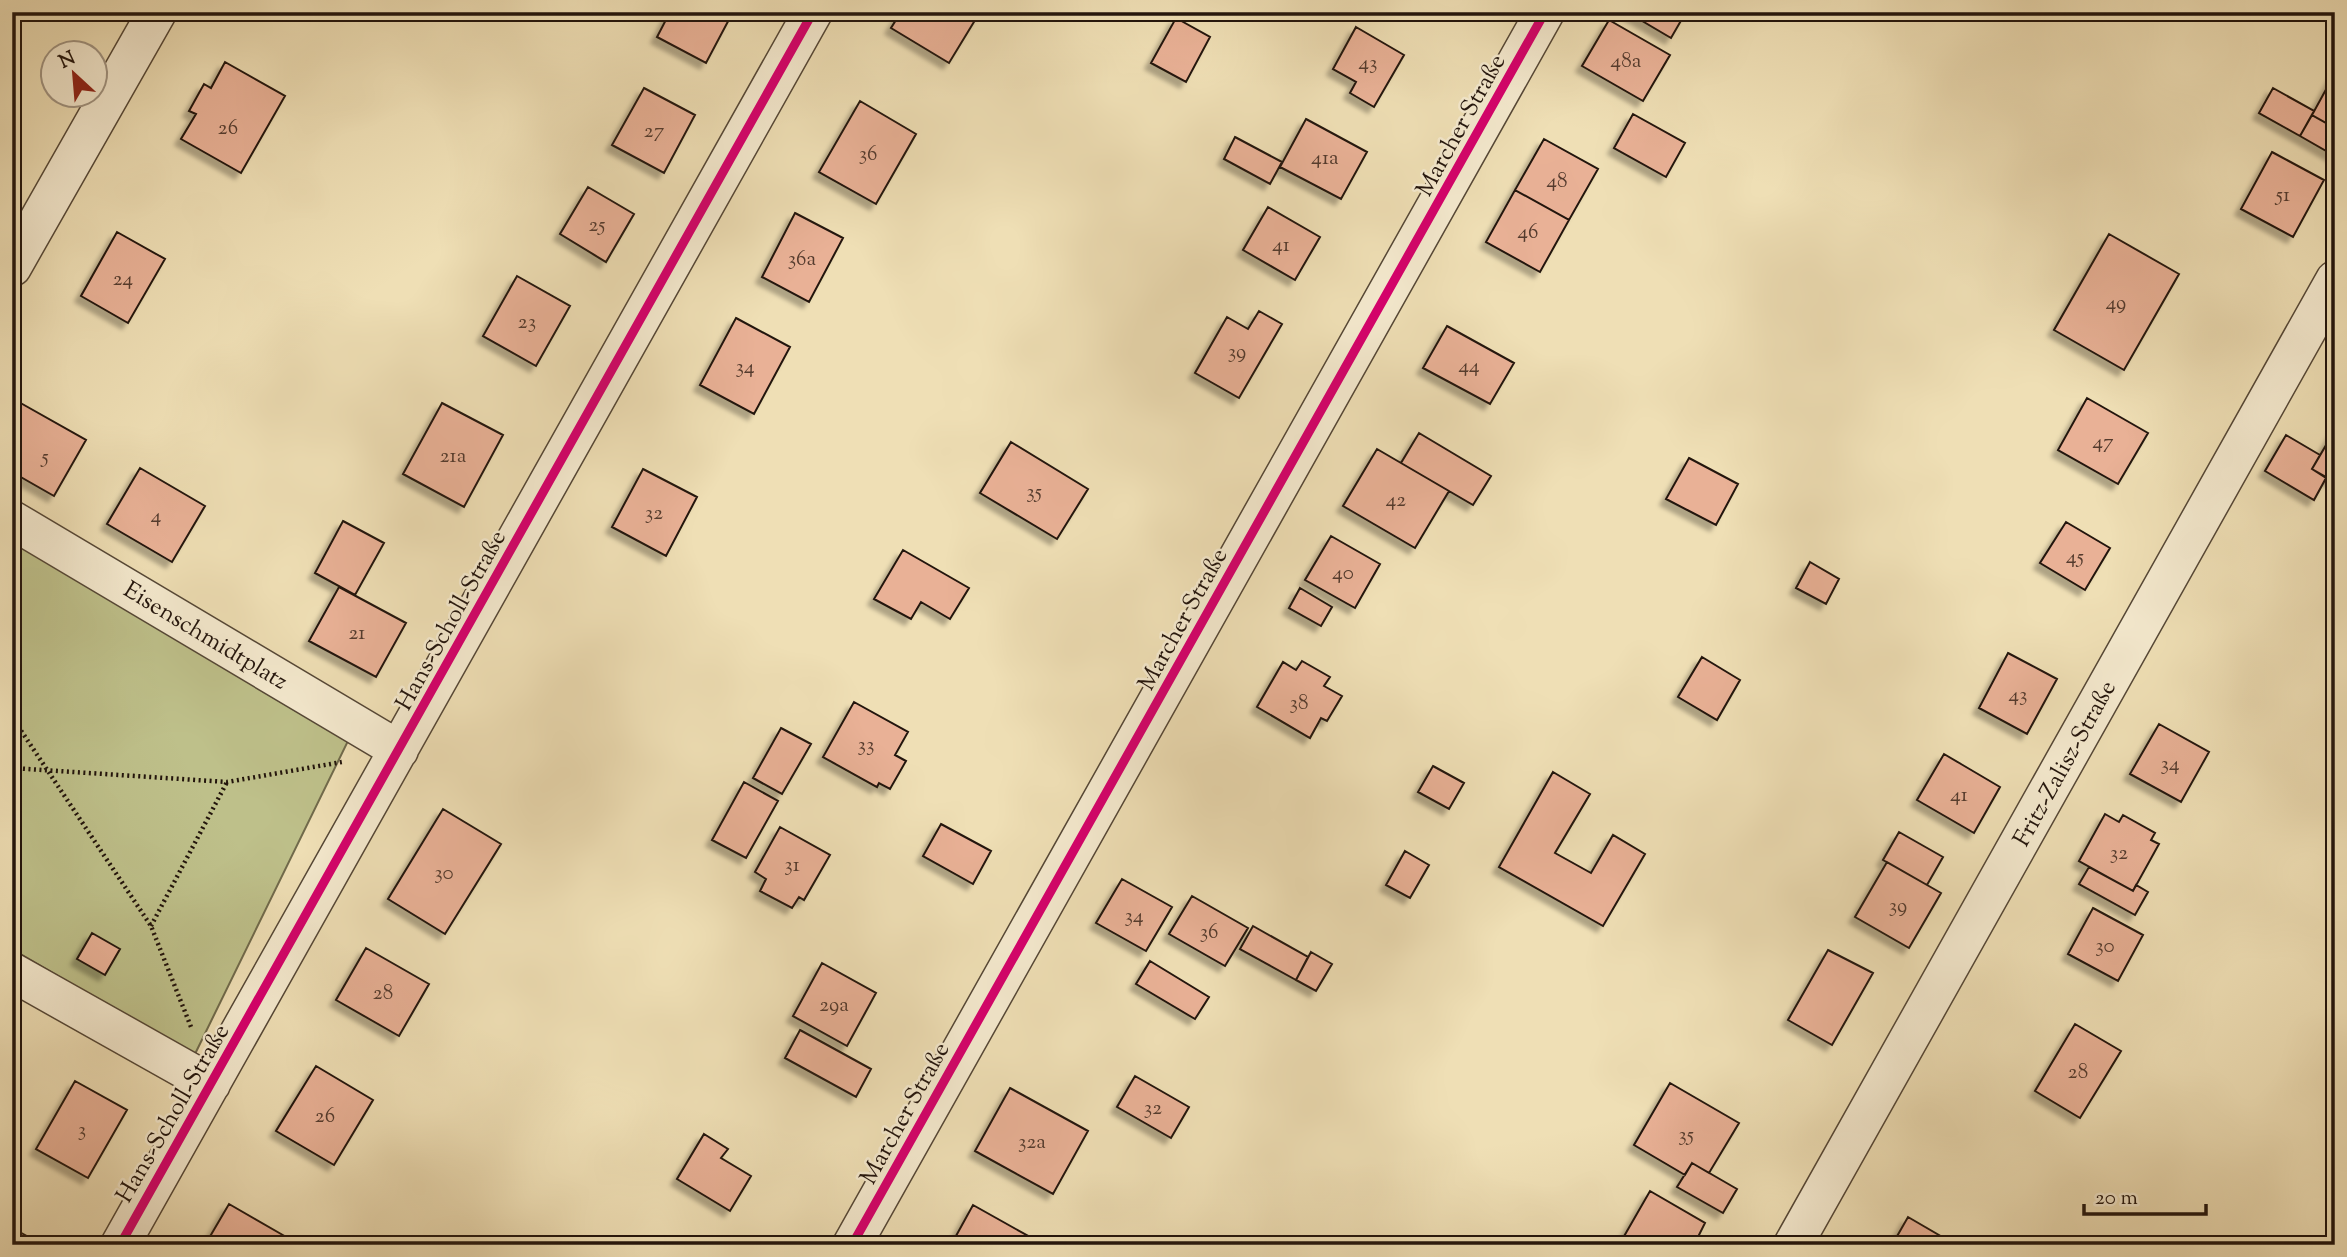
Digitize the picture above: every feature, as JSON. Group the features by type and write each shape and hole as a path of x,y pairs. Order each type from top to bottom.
{"street":[{"path":"12,267 157,12"},
{"name":"Hans-Scholl-Straße","path":"120,1245 813,12"},
{"name":"Marcher Straße","path":"852,1245 1545,12"},
{"name":"Fritz-Zalisz-Straße","path":"1793,1245 2335,281"},
{"name":"Eisenschmidtplatz","path":"12,520 400,750"},
{"path":"12,972 211,1084"}],"path":[{"path":"12,717 151,926 183,1002 211,1084"},
{"path":"12,768 227,782 400,750"},
{"path":"151,926 227,782"}],"green space":[{"path":"12,536 348,741 194,1056 12,949"}],"building":[{"path":"670,12 733,12 706,63 657,37"},
{"path":"901,12 980,12 949,63 891,28"},
{"path":"1627,12 1686,12 1671,38"},
{"path":"1176,18 1210,37 1186,82 1151,63"},
{"path":"1609,20 1670,55 1643,101 1582,66"},
{"path":"1356,27 1404,55 1374,107 1350,93 1356,82 1333,69"},
{"path":"225,62 285,96 241,173 181,139 196,114 189,111 204,84 211,88"},
{"path":"2335,73 2335,128 2312,115"},
{"path":"644,88 695,115 664,173 612,145"},
{"path":"2273,88 2314,111 2300,136 2259,113"},
{"path":"860,101 916,134 876,204 819,172"},
{"path":"1633,114 1685,143 1666,177 1614,148"},
{"path":"2312,115 2335,128 2335,156 2300,136"},
{"path":"1306,119 1367,152 1341,199 1280,167"},
{"path":"1235,137 1282,162 1270,184 1224,159"},
{"path":"1544,139 1598,169 1569,220 1515,190"},
{"path":"2272,152 2324,180 2293,237 2241,209"},
{"path":"588,187 634,214 606,262 560,234"},
{"path":"1515,190 1569,220 1540,272 1486,242"},
{"path":"1268,207 1320,237 1295,280 1243,250"},
{"path":"795,213 843,238 809,302 762,277"},
{"path":"117,232 165,259 128,323 81,296"},
{"path":"2109,234 2179,274 2124,370 2054,330"},
{"path":"517,276 570,306 536,366 483,336"},
{"path":"1259,311 1282,324 1239,398 1195,373 1227,317 1248,329"},
{"path":"736,318 790,347 754,414 700,385"},
{"path":"1447,326 1514,363 1490,404 1423,368"},
{"path":"2087,398 2148,433 2118,484 2058,450"},
{"path":"17,401 86,440 54,496 12,472 12,409"},
{"path":"442,403 503,435 464,507 403,474"},
{"path":"2335,430 2335,482 2312,469"},
{"path":"1419,433 1491,476 1473,505 1401,463"},
{"path":"2286,435 2320,455 2312,469 2326,478 2314,500 2265,471"},
{"path":"1011,442 1088,489 1057,539 980,493"},
{"path":"1377,449 1449,491 1415,548 1343,506"},
{"path":"1689,458 1738,484 1716,525 1666,499"},
{"path":"140,468 205,506 172,562 107,524"},
{"path":"643,469 697,497 666,556 612,527"},
{"path":"343,521 384,543 355,595 315,573"},
{"path":"2066,522 2110,548 2085,590 2040,563"},
{"path":"1331,536 1380,564 1355,608 1305,580"},
{"path":"903,550 969,588 950,619 921,602 911,619 874,599"},
{"path":"1810,562 1839,579 1826,604 1796,588"},
{"path":"339,587 406,623 376,677 309,641"},
{"path":"1300,588 1332,607 1321,626 1289,608"},
{"path":"2008,653 2057,679 2027,734 1979,708"},
{"path":"1702,657 1740,680 1717,720 1678,697"},
{"path":"1302,661 1330,677 1324,686 1342,696 1327,721 1321,718 1310,738 1257,707 1283,662 1296,670"},
{"path":"854,702 908,732 895,755 906,761 890,789 879,783 877,787 823,757"},
{"path":"2159,724 2209,752 2181,802 2130,774"},
{"path":"781,728 811,744 782,794 753,778"},
{"path":"1944,754 2000,787 1974,833 1917,800"},
{"path":"1433,766 1464,783 1449,809 1418,792"},
{"path":"1553,772 1590,794 1555,853 1591,873 1613,835 1645,854 1603,926 1499,867"},
{"path":"744,782 778,801 746,858 712,840"},
{"path":"443,809 501,844 445,934 388,899"},
{"path":"2105,814 2119,822 2123,815 2155,833 2151,840 2159,844 2133,891 2079,861"},
{"path":"941,824 991,851 973,884 923,856"},
{"path":"780,827 830,855 804,900 799,897 792,908 760,891 766,879 755,872"},
{"path":"1899,832 1943,857 1927,885 1883,860"},
{"path":"1405,851 1429,865 1410,898 1386,885"},
{"path":"1887,862 1941,893 1909,948 1855,917"},
{"path":"2089,867 2133,891 2136,885 2148,892 2135,915 2079,884"},
{"path":"1122,879 1172,907 1146,951 1096,923"},
{"path":"1192,896 1248,928 1225,966 1169,934"},
{"path":"2093,908 2143,935 2118,981 2068,954"},
{"path":"1253,926 1308,957 1296,980 1240,949"},
{"path":"92,933 120,949 105,975 77,959"},
{"path":"366,948 429,984 399,1036 336,1000"},
{"path":"1828,950 1873,973 1832,1045 1788,1020"},
{"path":"1311,952 1332,964 1316,991 1296,980"},
{"path":"1150,961 1209,997 1195,1019 1136,984"},
{"path":"822,963 876,993 847,1046 793,1016"},
{"path":"2075,1024 2121,1051 2080,1118 2035,1091"},
{"path":"800,1030 871,1069 856,1097 785,1058"},
{"path":"316,1066 373,1100 334,1165 276,1131"},
{"path":"1135,1076 1189,1107 1171,1138 1117,1107"},
{"path":"75,1081 127,1110 88,1178 36,1149"},
{"path":"1670,1083 1739,1123 1709,1173 1692,1163 1685,1175 1634,1145"},
{"path":"1010,1088 1088,1131 1053,1194 975,1151"},
{"path":"704,1134 728,1149 721,1158 751,1176 730,1211 677,1179"},
{"path":"1692,1163 1737,1189 1723,1213 1677,1187"},
{"path":"1650,1191 1705,1223 1694,1245 1619,1245"},
{"path":"229,1204 288,1238 284,1245 205,1245"},
{"path":"973,1205 1030,1237 1026,1245 951,1245"},
{"path":"1908,1217 1956,1245 1892,1245"},
{"path":"16,1230 43,1245 12,1245"}],"cycle path":[{"path":"120,1245 813,12"},
{"path":"852,1245 1545,12"}]}
